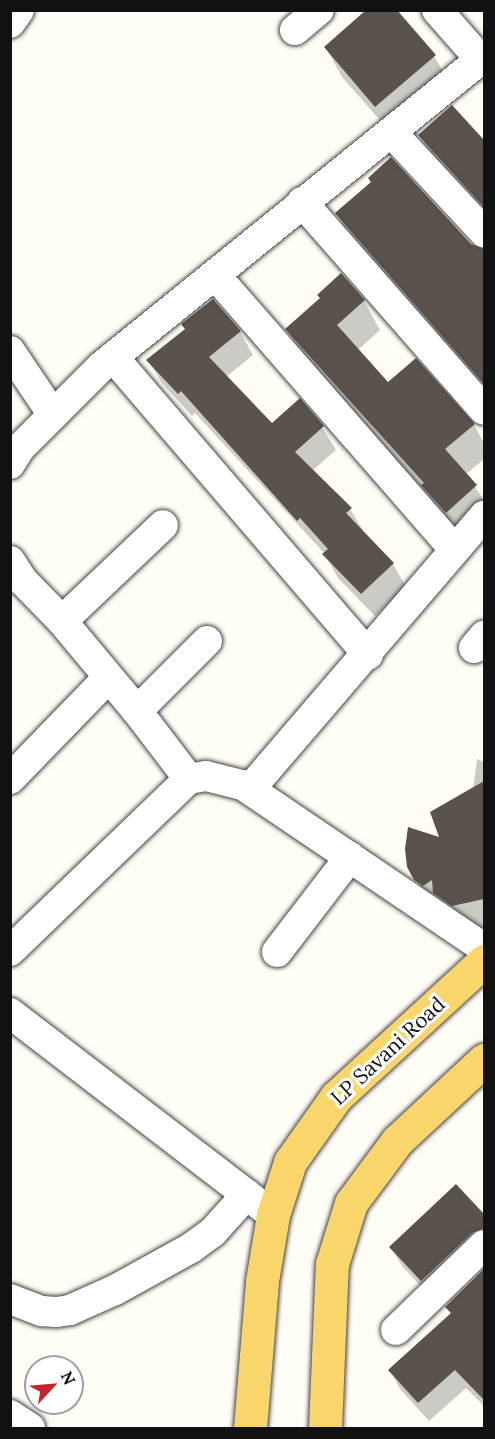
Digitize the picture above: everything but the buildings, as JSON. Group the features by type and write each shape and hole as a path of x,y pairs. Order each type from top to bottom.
{"main road":[{"name":"LP Savani Road","path":"250,1428 262,1281 273,1215 290,1162 336,1097 484,961"},
{"path":"325,1428 332,1264 351,1203 397,1141 484,1060"}],"street":[{"path":"10,23 19,10"},
{"path":"295,30 320,10"},
{"path":"10,464 20,448 113,357 302,202 483,59 437,10"},
{"path":"391,132 484,232"},
{"path":"302,202 484,410"},
{"path":"215,275 454,549"},
{"path":"10,351 53,415"},
{"path":"113,357 368,655"},
{"path":"250,789 368,655 454,549 484,516"},
{"path":"62,621 163,525"},
{"path":"15,578 62,621 137,711 189,779"},
{"path":"137,711 207,642"},
{"path":"10,779 108,678"},
{"path":"10,951 189,779 206,776 243,784 484,948"},
{"path":"277,952 350,857"},
{"path":"10,1013 273,1215"},
{"path":"10,1299 42,1311 70,1310 115,1290 191,1248 212,1233 247,1194"},
{"path":"396,1330 484,1245"},
{"path":"10,1415 30,1428"}]}
